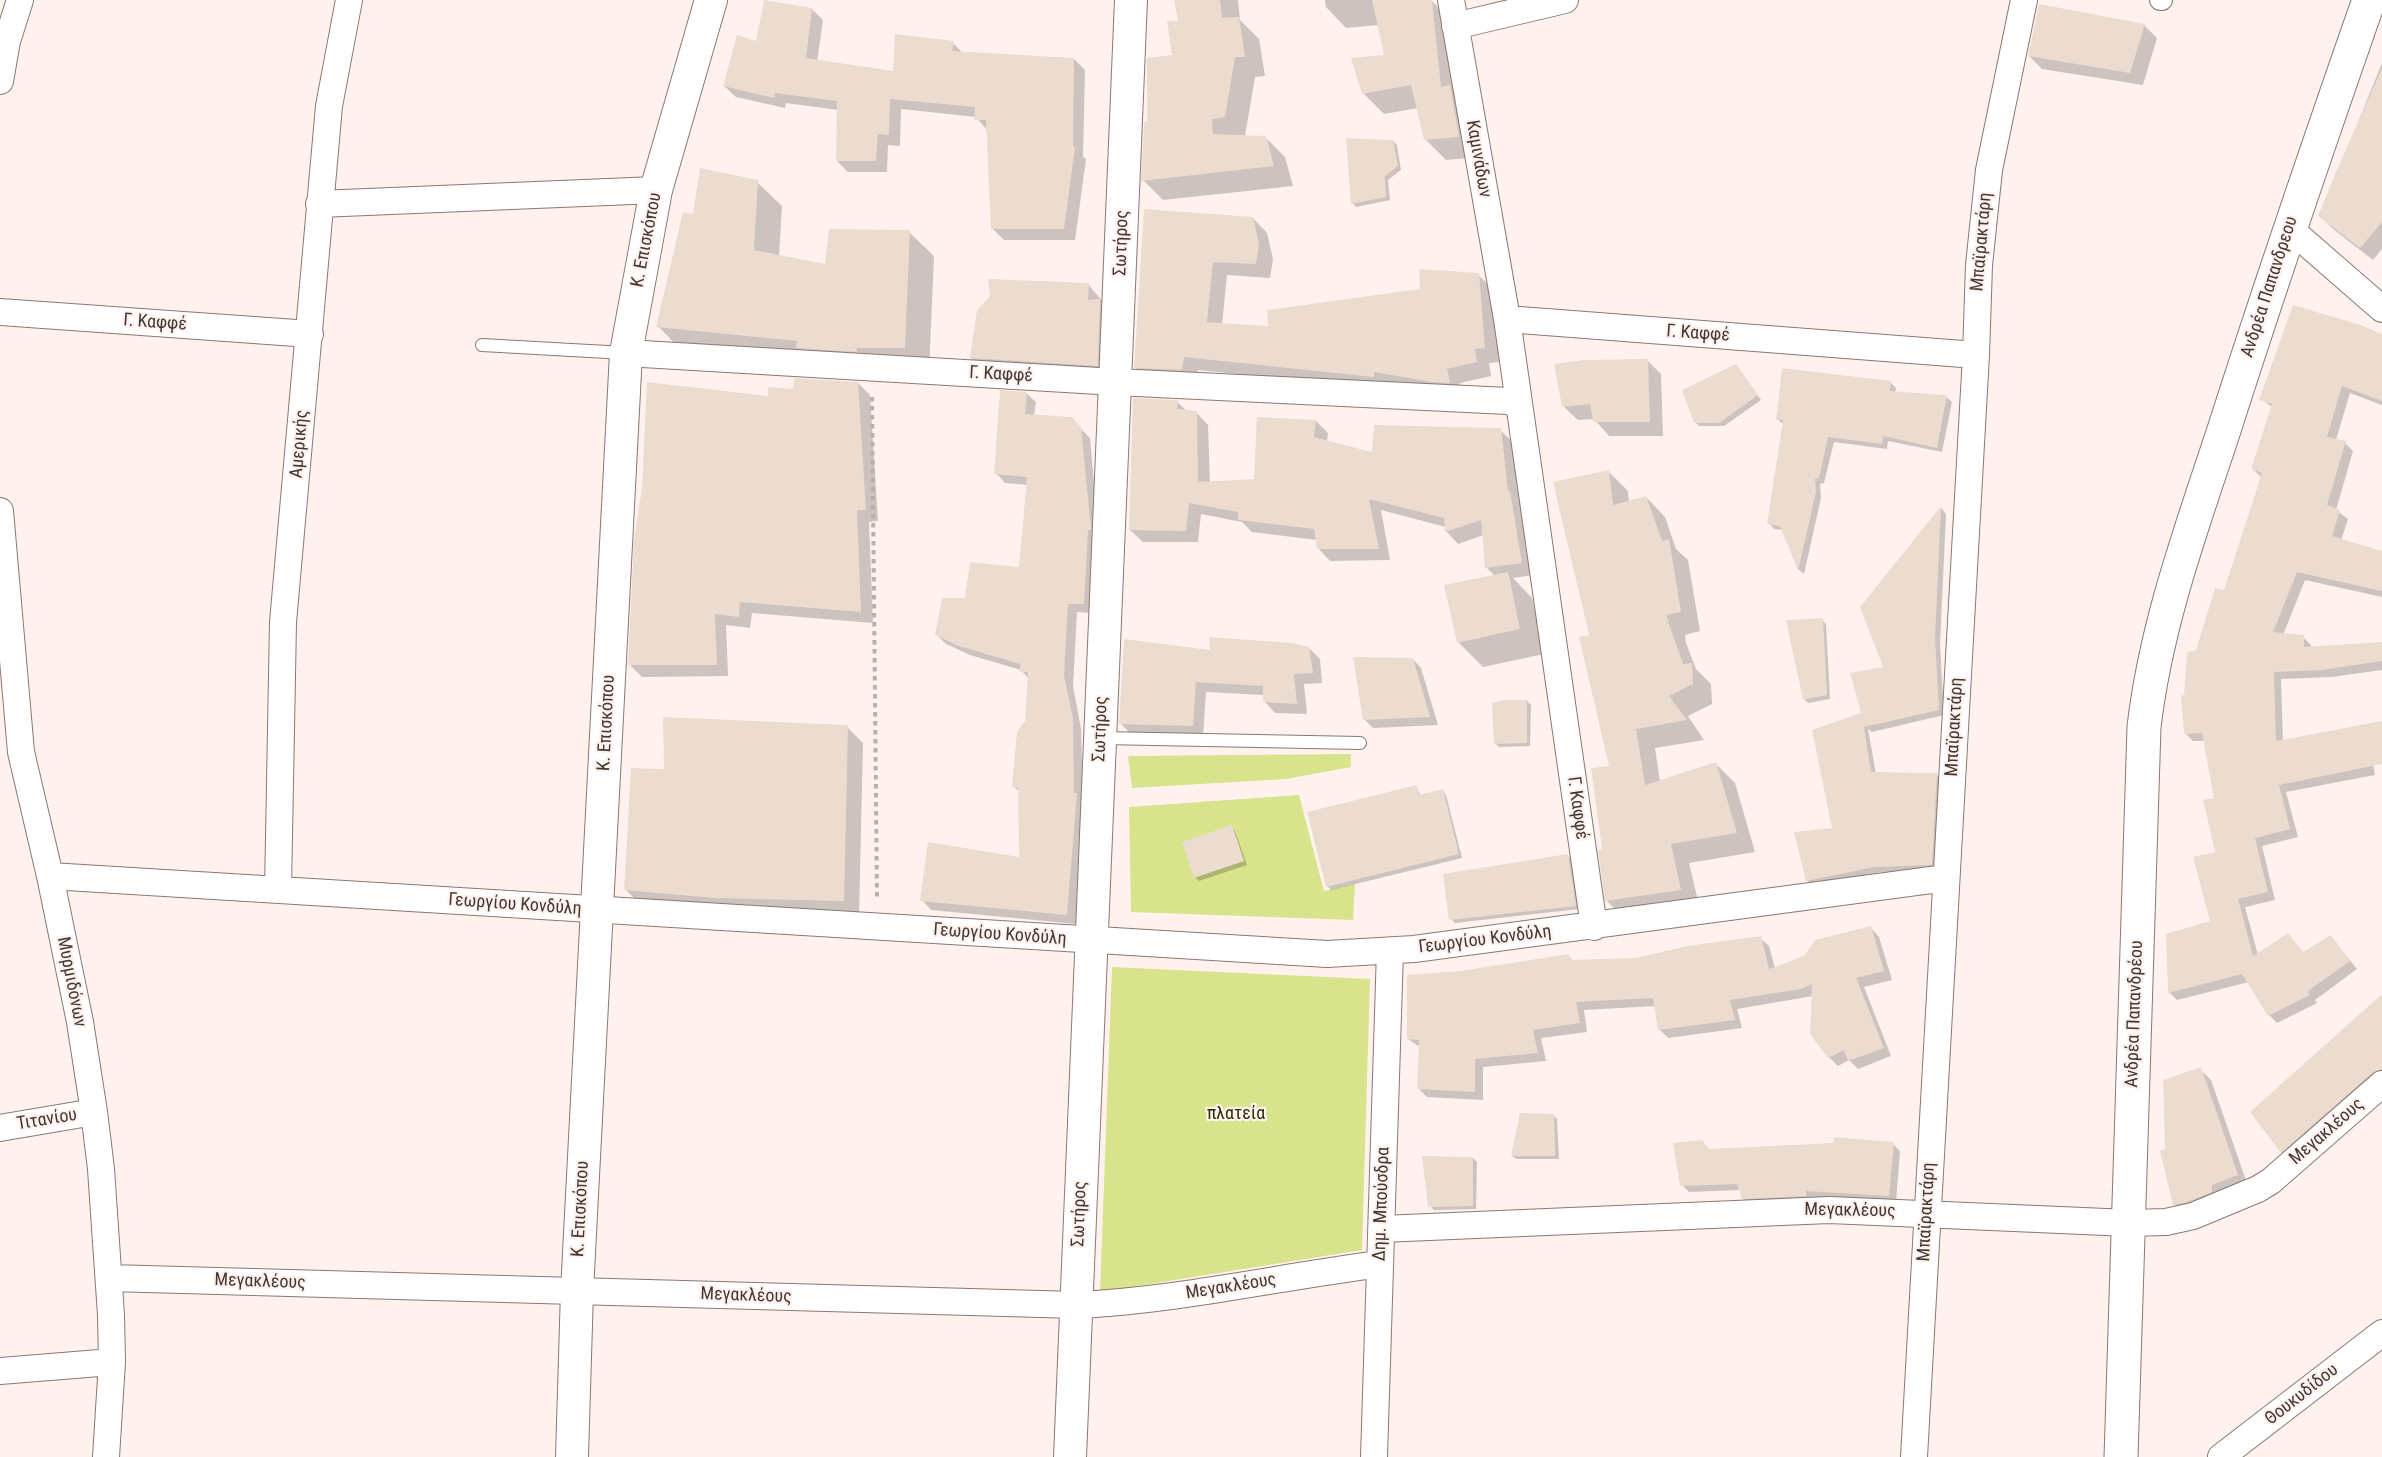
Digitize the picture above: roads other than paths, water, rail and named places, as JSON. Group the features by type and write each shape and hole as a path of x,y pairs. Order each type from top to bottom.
{"main road":[{"name":"Ανδρέα Παπανδρεου","path":"2176,576 2289,228 2369,0"},
{"name":"Ανδρέα Παπανδρέου","path":"2121,1457 2144,727 2149,680 2176,576"}],"street":[{"path":"0,81 7,41 20,0"},
{"name":"Αμερικής","path":"278,890 283,622 329,106 349,0"},
{"name":"Κ. Επισκόπου","path":"572,1457 577,1291 626,353 656,190 711,0"},
{"name":"Σωτήρος","path":"1070,1457 1131,0"},
{"name":"Καμινάδων","path":"1451,0 1506,318"},
{"path":"1455,26 1565,0"},
{"name":"Μπαϊρακτάρη","path":"1914,1457 1976,355 1979,265 1986,189 2024,0"},
{"path":"319,204 656,190"},
{"path":"2289,228 2382,309"},
{"name":"Γ. Καφφέ","path":"0,312 310,334"},
{"name":"Γ. Καφφέ","path":"1594,927 1506,318 1976,355"},
{"name":"Γ. Καφφέ","path":"626,353 1508,401 1519,405"},
{"name":"Μυρμιδόνων","path":"0,511 7,677 21,752 50,876 80,1022 94,1112 110,1278 112,1362 106,1457"},
{"name":"Γεωργίου Κονδύλη","path":"50,876 1290,953 1348,954 1594,927 1946,878"},
{"name":"Δημ. Μπούσδρα","path":"1374,1457 1390,951"},
{"name":"Μεγακλέους","path":"1382,1229 1817,1210 2129,1223 2166,1222 2193,1216 2258,1189 2271,1181 2382,1084"},
{"name":"Τιτανίου","path":"0,1128 94,1112"},
{"name":"Μεγακλέους","path":"110,1278 1077,1305 1162,1298 1380,1264"},
{"name":"Θουκυδίδου","path":"2221,1457 2382,1333"},
{"path":"0,1371 112,1362"}],"lane":[{"name":"Γ. Καφφέ","path":"482,345 626,353"},
{"path":"1101,738 1360,743"}],"park label":[{"name":"πλατεία","path":"1236,1114"}]}
